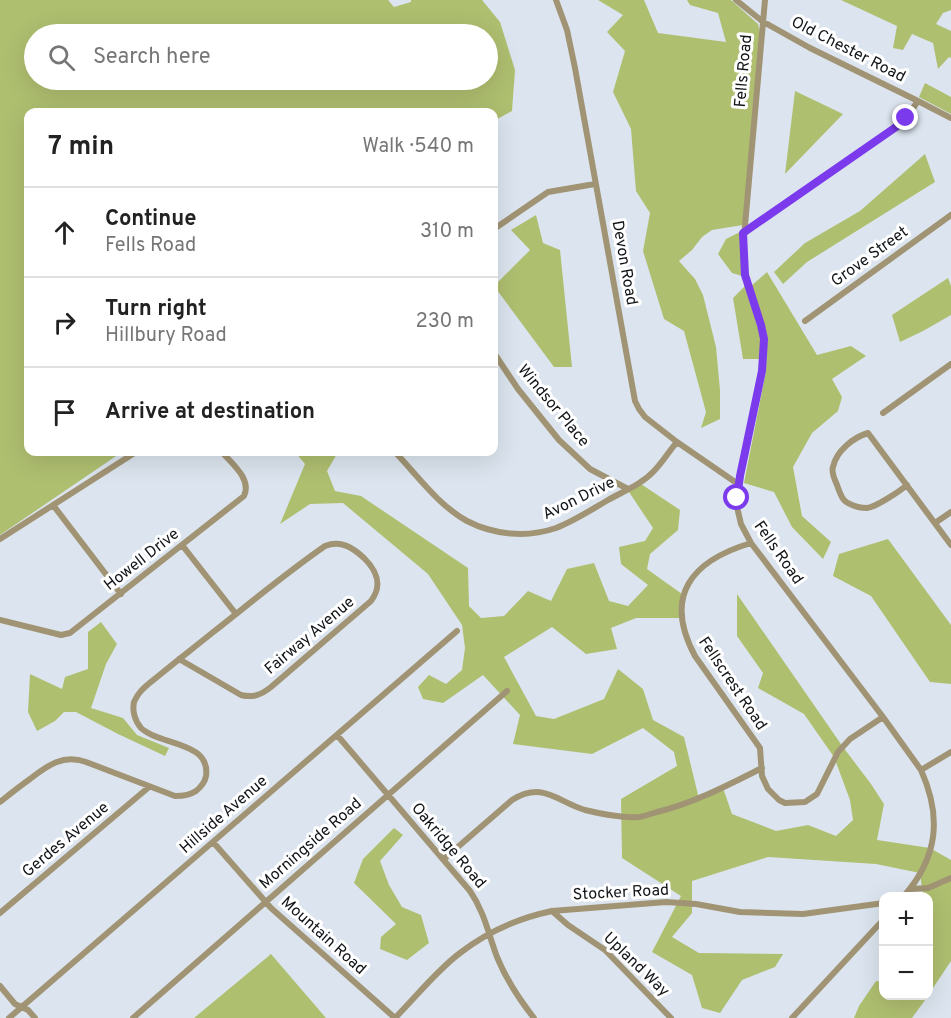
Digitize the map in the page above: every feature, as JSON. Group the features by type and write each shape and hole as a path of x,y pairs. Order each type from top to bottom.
{"street":[{"name":"Devon Road","path":"556,0 567,30 635,401 645,417 738,484"},
{"name":"Old Chester Road","path":"736,0 762,21 810,48 951,118"},
{"name":"Fells Road","path":"765,0 743,233 745,275 761,325 764,355 738,484 739,516 744,532 751,543 921,770 933,807 934,838 928,858 908,892"},
{"path":"743,233 896,127 906,118 918,101"},
{"path":"498,226 548,192 596,184"},
{"name":"Grove Street","path":"805,321 951,215"},
{"name":"Windsor Place","path":"498,359 518,389 560,440 590,469 628,489"},
{"path":"883,413 951,364"},
{"path":"907,484 870,508 864,508 846,503 842,498 833,474 833,467 842,449 859,436 868,433 907,484 951,545"},
{"name":"Avon Drive","path":"399,456 457,515 478,526 500,532 534,533 556,527 640,482 654,470 677,442"},
{"path":"0,539 130,456"},
{"name":"Howell Drive","path":"0,620 66,635 242,498 247,485 225,456"},
{"path":"53,506 121,594"},
{"path":"935,524 951,512"},
{"name":"Fellscrest Road","path":"751,543 733,548 706,563 697,571 685,592 682,616 683,630 692,650 760,748 762,776 768,789 779,800 805,802 817,794 838,752 850,739 883,717"},
{"name":"Fairway Avenue","path":"0,802 44,768 65,759 81,760 175,796 183,796 198,790 205,779 205,766 199,754 145,731 138,725 134,703 140,692 179,659 236,614 329,544 343,544 352,548 372,566 377,579 376,593 368,604 260,695 241,694 179,659"},
{"path":"182,545 236,614"},
{"name":"Hillside Avenue","path":"9,1018 457,631"},
{"name":"Morningside Road","path":"133,1018 507,691"},
{"name":"Oakridge Road","path":"337,735 475,898 496,955 519,999 534,1018"},
{"path":"921,770 951,752"},
{"path":"444,859 512,800 522,795 533,792 543,793 558,797 585,810 639,817 680,807 762,768"},
{"name":"Gerdes Avenue","path":"0,914 149,787"},
{"name":"Mountain Road","path":"213,842 266,902 395,1018"},
{"path":"911,889 928,888 951,878"},
{"name":"Stocker Road","path":"395,1018 460,952 499,928 536,914 666,902 696,904 740,912 803,914 879,904"},
{"name":"Upland Way","path":"552,911 604,950 671,1018"},
{"path":"792,1018 879,925"},
{"path":"0,986 15,1004 28,1010 35,1018"}],"green space":[{"path":"0,0 388,0 394,7 411,2 411,0 482,0 500,22 515,70 512,111 498,119 498,108 24,108 24,456 116,456 0,535"},
{"path":"598,0 644,0 658,33 726,42 718,13 690,5 687,0 731,0 758,24 760,32 743,225 712,230 679,261 695,279 703,295 716,347 720,419 701,428 706,412 684,331 664,319 643,251 650,213 636,191 631,129 613,92 625,51 607,32 623,15"},
{"path":"841,0 951,0 951,10 943,13 936,24 951,31 951,58 949,57 938,69 933,43 912,34 903,50 893,48 897,26"},
{"path":"925,83 951,97 951,114 919,97"},
{"path":"795,91 843,114 785,174"},
{"path":"925,154 935,182 807,262 783,284 774,272 805,243 860,211"},
{"path":"536,215 543,243 560,250 572,367 554,367 498,291 498,282 530,250 511,230"},
{"path":"740,232 742,276 732,273 718,254 726,239"},
{"path":"767,272 817,355 851,346 866,356 832,379 842,397 838,411 812,433 793,467 802,516 831,542 823,559 792,527 774,492 744,483 766,371 767,337 751,286"},
{"path":"948,278 951,286 951,315 900,342 892,315"},
{"path":"745,286 761,338 760,359 743,359 733,298"},
{"path":"298,456 336,456 327,471 335,491 361,496 468,568 469,606 481,618 504,616 528,591 551,601 567,569 594,563 609,601 628,606 648,585 621,564 619,547 645,541 653,528 627,489 638,482 680,510 678,530 650,554 647,569 682,594 679,618 636,618 611,628 617,649 586,654 552,627 504,657 536,716 554,719 604,699 618,669 643,689 653,720 684,737 699,799 723,788 732,814 776,831 808,825 836,836 853,820 850,800 834,757 804,714 758,688 763,673 737,636 737,594 884,804 877,840 930,848 951,860 951,961 933,988 933,892 922,892 920,873 876,864 768,857 692,881 692,913 672,937 699,953 783,954 775,967 742,980 720,1013 702,1008 692,975 652,952 681,896 622,858 621,799 677,766 674,752 643,728 592,754 513,744 520,715 483,675 443,703 423,699 418,687 429,675 446,684 462,670 465,648 462,625 428,574 343,503 310,504 280,524 305,464"},
{"path":"888,539 951,625 951,684 930,682 871,596 833,576 839,554"},
{"path":"101,622 117,644 106,664 91,708 123,718 137,735 169,748 165,756 76,712 64,712 55,721 37,731 28,712 30,674 62,689 65,677 88,669 88,632"},
{"path":"394,828 403,835 380,861 389,885 402,907 421,915 429,943 407,960 380,949 381,937 396,924 354,883 363,859"},
{"path":"271,954 326,1018 194,1018"},
{"path":"876,981 879,981 879,1000 925,1000 912,1018 854,1018 859,1006"}],"route":[{"path":"737,498 764,355 761,325 745,275 743,233 906,118"}]}
